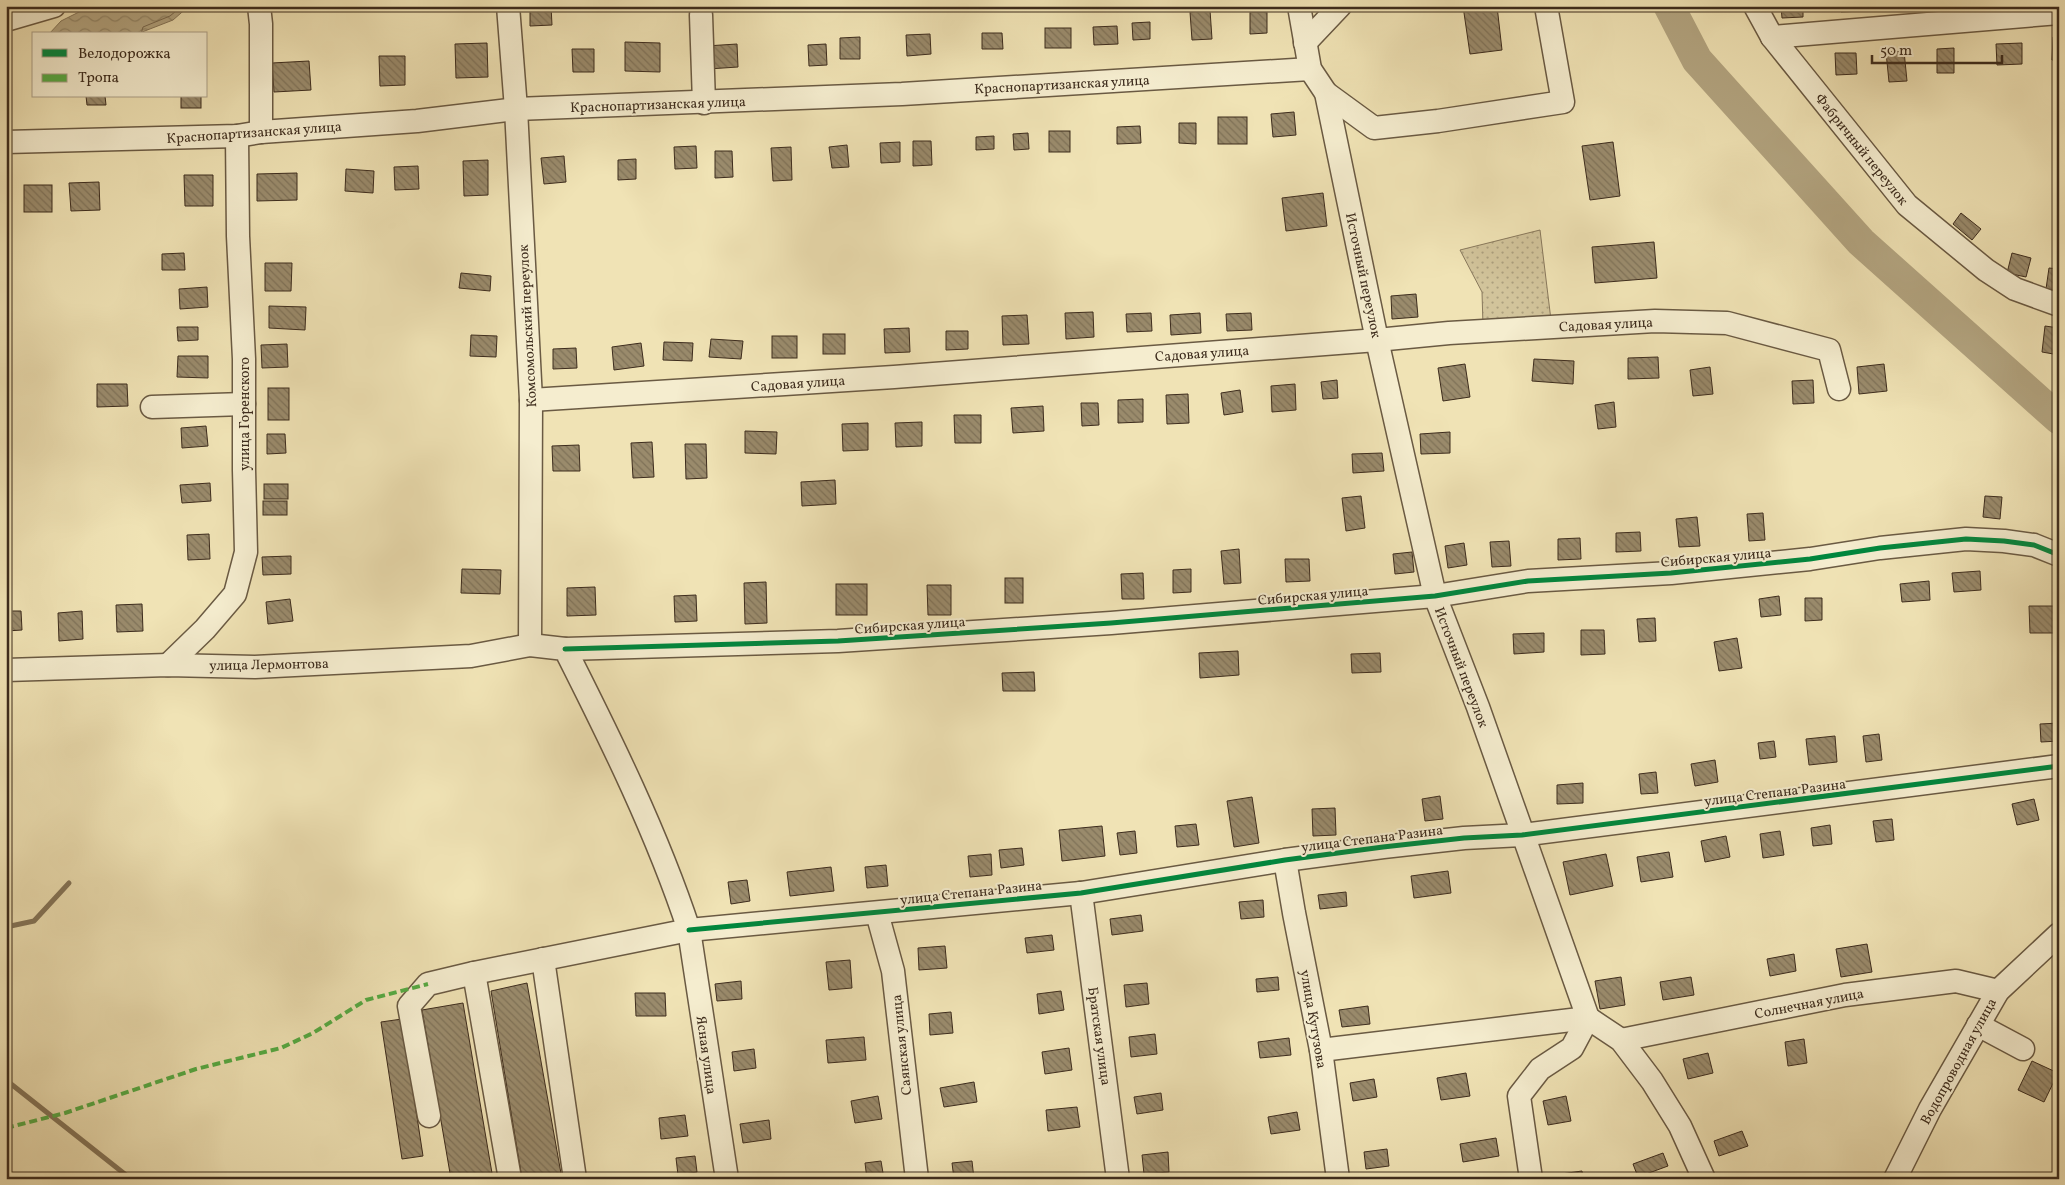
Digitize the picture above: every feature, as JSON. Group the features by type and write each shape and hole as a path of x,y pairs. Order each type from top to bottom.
{"street":[{"path":"6,20 54,6"},
{"path":"259,6 261,132"},
{"name":"Комсомольский переулок","path":"508,6 516,109 531,400 530,645"},
{"name":"Источный переулок","path":"1300,6 1310,69 1326,93 1377,340 1435,596 1478,706 1588,1018"},
{"path":"1305,43 1340,6"},
{"path":"1326,93 1374,128 1438,121 1563,102 1546,6"},
{"name":"Фабричный переулок","path":"1755,6 1772,37 1907,205 1986,270 2015,289 2059,305"},
{"path":"1772,37 2059,13"},
{"path":"701,15 704,103"},
{"name":"Краснопартизанская улица","path":"6,142 237,136 261,132 417,121 516,109 902,94 1310,69"},
{"name":"улица Горенского","path":"168,665 205,629 235,594 246,552 244,360 238,236 237,136"},
{"name":"Садовая улица","path":"531,400 894,377 1449,333 1655,322 1726,323 1829,350 1839,389"},
{"path":"152,407 244,404"},
{"name":"Сибирская улица","path":"530,645 565,649 838,641 1111,624 1435,596 1528,581 1671,573 1810,559 1880,548 1966,540 2004,541 2034,545 2059,555"},
{"name":"улица Лермонтова","path":"6,670 168,665 255,666 471,656 530,645"},
{"name":"Ясная улица","path":"565,649 612,741 676,892 689,930 726,1179"},
{"name":"улица Степана Разина","path":"430,1116 409,1006 428,984 474,973 689,930 1081,893 1285,860 1464,838 1522,835 2059,766"},
{"name":"улица Кутузова","path":"1285,860 1321,1050 1338,1179"},
{"name":"Братская улица","path":"1081,893 1118,1179"},
{"name":"Саянская улица","path":"877,913 893,971 917,1179"},
{"name":"Водопроводная улица","path":"1895,1179 1930,1109 1998,991 2059,934"},
{"path":"543,959 575,1179"},
{"path":"474,973 510,1179"},
{"name":"Солнечная улица","path":"1621,1040 1845,995 1956,981 1998,991"},
{"path":"1531,1179 1519,1096 1540,1068 1572,1048 1588,1018"},
{"path":"1321,1050 1588,1018 1621,1040 1652,1081 1680,1126 1704,1179"},
{"path":"1978,1025 2023,1050"}],"shaded area":[{"path":"1540,230 1551,320 1483,326 1482,292 1460,250"}],"water":[{"path":"91,6 189,6 173,20 142,32 51,32 61,21"}],"building":[{"path":"530,6 551,6 552,25 530,26"},
{"path":"704,6 722,6 722,10 704,10"},
{"path":"1463,6 1497,6 1502,50 1470,54"},
{"path":"1781,6 1803,6 1803,17 1782,18"},
{"path":"1841,6 1863,6 1863,11 1841,12"},
{"path":"1210,10 1212,39 1192,40 1190,12"},
{"path":"1250,12 1267,12 1267,33 1250,34"},
{"path":"1150,22 1150,39 1133,40 1132,23"},
{"path":"1117,26 1118,44 1094,45 1093,27"},
{"path":"1045,28 1071,28 1071,48 1045,48"},
{"path":"982,33 1002,33 1003,49 982,49"},
{"path":"930,34 931,54 907,56 906,35"},
{"path":"860,37 860,59 840,59 840,38"},
{"path":"2053,37 2059,37 2059,60 2052,60"},
{"path":"625,42 660,43 660,72 625,71"},
{"path":"487,43 488,77 456,78 455,44"},
{"path":"2022,43 2022,64 1997,65 1996,44"},
{"path":"737,44 738,67 708,69 706,46"},
{"path":"826,44 827,65 809,66 808,45"},
{"path":"1954,48 1954,73 1937,73 1937,49"},
{"path":"572,49 594,49 594,72 573,72"},
{"path":"1904,51 1907,81 1889,82 1886,52"},
{"path":"1835,53 1856,53 1857,74 1836,75"},
{"path":"379,56 405,56 405,85 380,86"},
{"path":"309,61 311,90 274,92 272,63"},
{"path":"86,98 105,98 106,105 87,105"},
{"path":"181,98 201,98 201,108 181,108"},
{"path":"1294,112 1296,135 1273,137 1271,114"},
{"path":"1218,117 1247,117 1247,144 1218,144"},
{"path":"1179,123 1196,123 1196,144 1179,143"},
{"path":"1140,126 1141,143 1117,144 1117,127"},
{"path":"1049,131 1070,131 1070,152 1049,152"},
{"path":"1028,133 1029,149 1014,150 1013,134"},
{"path":"994,136 994,149 976,150 976,137"},
{"path":"913,141 931,141 932,165 913,166"},
{"path":"900,142 900,162 881,163 880,143"},
{"path":"1613,142 1620,196 1590,200 1582,146"},
{"path":"847,145 849,167 832,168 829,147"},
{"path":"696,146 697,168 675,169 674,147"},
{"path":"791,147 792,180 773,181 771,148"},
{"path":"715,151 732,151 733,177 715,178"},
{"path":"564,156 566,182 544,184 541,158"},
{"path":"636,159 636,179 618,180 618,160"},
{"path":"488,160 488,195 464,196 463,161"},
{"path":"418,166 419,189 395,190 394,167"},
{"path":"346,169 374,171 373,193 345,191"},
{"path":"297,173 297,200 257,201 257,174"},
{"path":"184,175 213,175 213,206 185,206"},
{"path":"99,182 100,210 71,211 69,183"},
{"path":"24,185 52,185 52,212 24,212"},
{"path":"1323,193 1327,226 1286,231 1282,198"},
{"path":"1961,213 1981,229 1972,240 1953,224"},
{"path":"1654,242 1657,278 1595,283 1592,247"},
{"path":"184,253 185,270 162,270 162,254"},
{"path":"2012,253 2031,258 2026,277 2007,273"},
{"path":"265,263 292,263 291,291 265,291"},
{"path":"2049,268 2059,269 2059,291 2046,289"},
{"path":"461,273 491,276 490,291 459,288"},
{"path":"207,287 208,307 180,309 179,289"},
{"path":"1416,294 1418,317 1392,319 1391,296"},
{"path":"269,306 306,307 305,330 269,328"},
{"path":"1093,312 1094,337 1066,339 1065,313"},
{"path":"1151,313 1152,331 1127,332 1126,314"},
{"path":"1200,313 1201,333 1171,335 1170,315"},
{"path":"1251,313 1252,330 1227,331 1226,314"},
{"path":"1027,315 1029,344 1003,345 1002,316"},
{"path":"2045,326 2059,328 2059,355 2042,352"},
{"path":"177,327 198,327 198,340 178,341"},
{"path":"909,328 910,352 885,353 884,329"},
{"path":"946,331 968,331 968,349 946,350"},
{"path":"823,334 845,334 845,354 823,354"},
{"path":"471,335 497,336 496,357 470,356"},
{"path":"772,336 797,336 797,358 772,358"},
{"path":"711,339 743,341 741,359 709,357"},
{"path":"664,342 693,343 692,361 663,360"},
{"path":"641,343 644,366 614,370 612,347"},
{"path":"287,344 288,367 262,368 261,345"},
{"path":"576,348 577,368 553,369 553,349"},
{"path":"178,356 208,356 208,378 177,377"},
{"path":"1658,357 1659,378 1628,379 1628,358"},
{"path":"1534,359 1574,361 1573,384 1532,381"},
{"path":"1465,364 1470,397 1443,401 1438,368"},
{"path":"1884,364 1887,391 1859,394 1857,367"},
{"path":"1710,367 1713,394 1693,396 1690,370"},
{"path":"1337,380 1338,398 1323,399 1321,382"},
{"path":"1813,380 1814,403 1793,404 1792,381"},
{"path":"97,384 127,384 128,406 97,407"},
{"path":"1295,384 1296,410 1272,412 1271,386"},
{"path":"268,388 289,388 289,420 268,420"},
{"path":"1240,390 1243,412 1224,415 1221,393"},
{"path":"1188,394 1189,423 1167,424 1166,395"},
{"path":"1143,399 1143,422 1118,423 1118,400"},
{"path":"1614,402 1616,427 1598,429 1595,405"},
{"path":"1081,403 1098,403 1099,425 1082,426"},
{"path":"1043,406 1044,431 1013,433 1011,408"},
{"path":"954,415 981,415 981,443 955,443"},
{"path":"922,422 922,446 896,447 895,423"},
{"path":"868,423 868,450 843,451 842,424"},
{"path":"206,426 208,446 182,448 181,428"},
{"path":"745,431 777,432 776,454 745,453"},
{"path":"1450,432 1450,453 1421,454 1420,434"},
{"path":"267,434 285,434 286,453 267,454"},
{"path":"652,442 654,477 633,478 631,443"},
{"path":"685,444 706,444 707,478 686,479"},
{"path":"579,445 580,471 553,471 552,446"},
{"path":"1382,453 1384,471 1353,473 1352,454"},
{"path":"835,480 836,504 802,506 801,482"},
{"path":"210,483 211,501 182,503 180,485"},
{"path":"264,484 288,484 288,499 264,499"},
{"path":"1361,496 1365,528 1346,531 1342,498"},
{"path":"1985,496 2002,497 2000,519 1983,517"},
{"path":"263,501 287,501 287,515 263,515"},
{"path":"1763,513 1765,540 1749,541 1747,514"},
{"path":"1697,517 1700,546 1679,547 1676,519"},
{"path":"1640,532 1641,551 1616,552 1616,533"},
{"path":"209,534 210,559 188,560 187,535"},
{"path":"1580,538 1581,559 1558,560 1558,539"},
{"path":"1509,541 1511,566 1492,567 1490,542"},
{"path":"1464,543 1467,565 1448,568 1445,546"},
{"path":"1239,549 1241,583 1224,584 1221,551"},
{"path":"1412,552 1414,572 1395,574 1393,554"},
{"path":"291,556 291,574 263,575 262,557"},
{"path":"1285,559 1309,559 1310,581 1286,582"},
{"path":"462,569 501,570 500,594 461,593"},
{"path":"1191,569 1191,592 1173,593 1173,570"},
{"path":"1980,571 1981,590 1954,592 1952,573"},
{"path":"1143,573 1144,599 1122,599 1121,574"},
{"path":"1005,578 1023,578 1023,603 1005,603"},
{"path":"1929,581 1930,600 1902,602 1900,584"},
{"path":"766,582 767,623 745,624 744,583"},
{"path":"836,584 867,584 867,615 836,615"},
{"path":"927,585 951,585 951,615 928,615"},
{"path":"595,587 596,615 567,616 567,588"},
{"path":"696,595 697,621 675,622 674,596"},
{"path":"1779,596 1781,615 1761,617 1759,599"},
{"path":"1805,598 1822,598 1822,620 1805,621"},
{"path":"290,599 293,621 268,624 266,602"},
{"path":"142,604 143,631 117,632 116,605"},
{"path":"2029,606 2058,606 2058,633 2030,633"},
{"path":"6,611 21,611 22,630 6,631"},
{"path":"82,611 83,639 59,641 58,613"},
{"path":"1655,618 1656,641 1639,642 1637,619"},
{"path":"1581,630 1604,630 1605,654 1581,655"},
{"path":"1544,633 1544,652 1514,654 1513,634"},
{"path":"1737,638 1742,668 1719,671 1714,642"},
{"path":"1238,651 1239,675 1200,678 1199,653"},
{"path":"1380,653 1381,672 1352,673 1351,654"},
{"path":"1034,672 1035,691 1003,691 1002,673"},
{"path":"2059,723 2059,741 2041,742 2040,724"},
{"path":"1879,734 1882,760 1866,762 1863,736"},
{"path":"1835,736 1837,762 1809,765 1806,739"},
{"path":"1774,741 1776,757 1760,759 1758,743"},
{"path":"1715,760 1718,782 1695,786 1691,764"},
{"path":"1656,772 1658,793 1641,794 1639,774"},
{"path":"1583,783 1583,803 1557,804 1557,785"},
{"path":"1440,796 1443,819 1425,821 1422,799"},
{"path":"1252,797 1259,843 1234,847 1227,801"},
{"path":"2034,799 2039,820 2017,825 2012,804"},
{"path":"1335,808 1336,835 1313,836 1312,809"},
{"path":"1892,819 1894,840 1876,842 1873,821"},
{"path":"1196,824 1199,845 1177,847 1175,826"},
{"path":"1830,825 1832,844 1813,846 1811,828"},
{"path":"1102,826 1105,856 1062,861 1059,830"},
{"path":"1135,831 1137,853 1120,855 1117,833"},
{"path":"1780,831 1784,855 1763,858 1760,834"},
{"path":"1726,836 1730,857 1705,862 1701,841"},
{"path":"1022,848 1024,865 1001,868 999,850"},
{"path":"1669,852 1673,877 1641,882 1637,857"},
{"path":"991,854 992,875 970,877 968,856"},
{"path":"1606,854 1613,886 1570,895 1563,862"},
{"path":"886,865 888,886 867,888 865,867"},
{"path":"831,867 834,891 790,896 787,872"},
{"path":"1448,871 1451,893 1414,898 1411,876"},
{"path":"747,880 750,901 731,904 728,882"},
{"path":"1346,892 1347,906 1320,909 1318,895"},
{"path":"1263,900 1264,917 1241,919 1239,902"},
{"path":"1141,915 1143,931 1112,935 1110,919"},
{"path":"1052,935 1054,950 1027,953 1025,938"},
{"path":"1867,944 1872,972 1841,977 1836,949"},
{"path":"945,946 947,968 919,970 918,948"},
{"path":"1794,954 1796,971 1770,976 1767,959"},
{"path":"850,960 852,988 829,990 826,962"},
{"path":"1278,977 1279,990 1257,992 1256,979"},
{"path":"1621,977 1625,1005 1600,1009 1595,981"},
{"path":"1691,977 1694,995 1663,1000 1660,982"},
{"path":"741,981 742,999 717,1001 715,984"},
{"path":"527,983 562,1179 522,1179 491,991"},
{"path":"1147,983 1149,1004 1126,1007 1124,985"},
{"path":"1061,991 1064,1010 1039,1014 1037,994"},
{"path":"635,993 665,993 666,1016 636,1016"},
{"path":"463,1003 493,1179 451,1179 422,1010"},
{"path":"1368,1006 1370,1024 1342,1027 1339,1010"},
{"path":"951,1012 953,1033 930,1035 929,1014"},
{"path":"402,1019 423,1156 402,1159 381,1022"},
{"path":"1155,1034 1157,1054 1131,1057 1129,1037"},
{"path":"864,1037 866,1060 828,1063 826,1040"},
{"path":"1289,1038 1291,1055 1260,1058 1258,1042"},
{"path":"1804,1039 1807,1063 1788,1066 1785,1042"},
{"path":"1069,1048 1072,1070 1045,1074 1042,1052"},
{"path":"754,1049 756,1068 734,1071 732,1052"},
{"path":"1708,1053 1713,1073 1688,1079 1683,1059"},
{"path":"2032,1061 2058,1073 2044,1102 2018,1090"},
{"path":"1466,1073 1470,1096 1441,1100 1437,1078"},
{"path":"1374,1079 1377,1097 1353,1101 1350,1083"},
{"path":"974,1082 977,1102 944,1107 940,1088"},
{"path":"1161,1093 1163,1110 1137,1114 1134,1097"},
{"path":"878,1096 882,1119 855,1123 851,1101"},
{"path":"1566,1096 1571,1121 1548,1125 1543,1101"},
{"path":"1077,1107 1080,1127 1048,1131 1046,1110"},
{"path":"1297,1112 1300,1130 1271,1134 1268,1117"},
{"path":"685,1115 688,1136 661,1139 659,1118"},
{"path":"769,1120 771,1139 743,1143 740,1124"},
{"path":"1742,1131 1748,1146 1719,1156 1714,1141"},
{"path":"1496,1138 1499,1156 1463,1162 1460,1144"},
{"path":"1387,1149 1389,1166 1366,1169 1364,1152"},
{"path":"1168,1152 1169,1172 1144,1174 1142,1155"},
{"path":"1663,1153 1668,1166 1638,1177 1633,1164"},
{"path":"695,1156 697,1172 678,1175 676,1158"},
{"path":"881,1161 884,1179 867,1179 865,1163"},
{"path":"972,1161 974,1179 954,1179 952,1163"},
{"path":"1582,1171 1583,1179 1554,1179 1554,1175"},
{"path":"772,1175 772,1179 751,1179 751,1178"}],"waterway":[{"path":"1669,6 1697,60 1861,242 2059,419"},
{"path":"6,927 34,921 69,883"},
{"path":"6,1080 131,1179"}],"marked path":[{"path":"6,1128 65,1113 196,1069 281,1048 313,1033 366,1000 428,984"}],"cycle path":[{"path":"565,649 838,641 1111,623 1435,596 1528,581 1671,573 1810,559 1880,548 1966,539 2034,545 2059,555"},
{"path":"689,930 1081,893 1285,860 1383,847 1464,838 1522,835 2059,766"}]}
